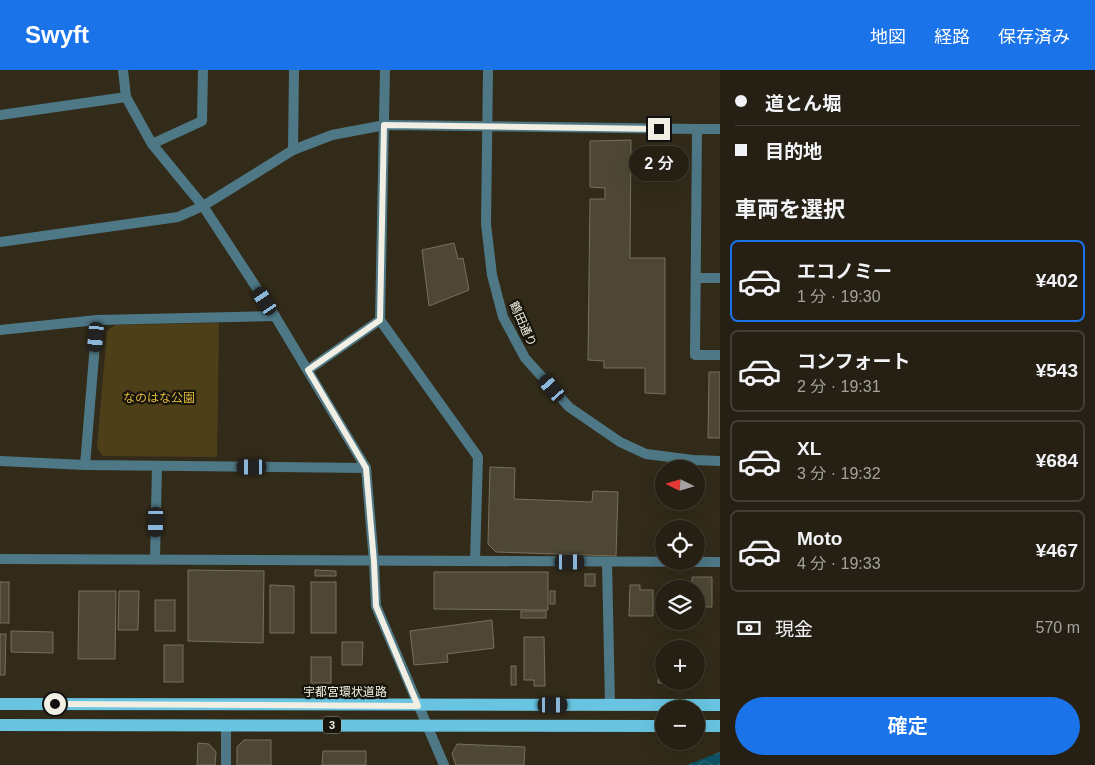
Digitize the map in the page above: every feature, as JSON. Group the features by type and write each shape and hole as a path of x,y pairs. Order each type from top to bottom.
{"main road":[{"name":"宇都宮環状道路","path":"0,704 720,705"},
{"name":"3","path":"0,725 655,726"},
{"path":"705,726 720,726"}],"street":[{"path":"122,70 126,97 152,144 203,206 275,316 366,468 376,606 444,765"},
{"path":"152,144 202,121 203,70"},
{"path":"293,150 294,70"},
{"path":"385,70 380,320 478,457 475,561"},
{"name":"鶴田通り","path":"488,70 486,224 492,275 503,317 525,358 569,406 620,442 646,454 720,461"},
{"path":"0,115 126,97"},
{"path":"0,242 178,218 203,206 293,150 332,135 384,125 720,129"},
{"path":"697,129 695,355 720,355"},
{"path":"696,278 720,278"},
{"path":"0,330 97,320 275,316"},
{"path":"85,465 97,320"},
{"path":"308,370 380,320"},
{"path":"0,461 85,465 366,468"},
{"path":"155,559 157,466"},
{"path":"0,559 720,562"},
{"path":"607,562 610,704"},
{"path":"226,725 226,765"}],"green space":[{"name":"なのはな公園","path":"219,323 217,457 103,456 97,448 107,331 115,325"}],"water":[{"path":"720,752 720,765 687,765"}],"building":[{"path":"631,140 630,258 665,258 665,394 645,393 645,368 604,368 604,361 588,360 590,199 605,199 605,188 590,187 590,141"},
{"path":"454,243 458,259 463,258 469,290 429,306 422,250"},
{"path":"709,372 720,372 720,438 708,438"},
{"path":"490,467 515,468 514,499 592,502 593,491 618,492 616,556 496,552 488,544"},
{"path":"188,570 264,571 263,643 188,641"},
{"path":"315,570 336,571 336,576 315,576"},
{"path":"434,572 548,572 548,610 434,609"},
{"path":"585,574 595,574 595,586 585,586"},
{"path":"692,577 712,577 712,607 705,607 705,580 692,580"},
{"path":"0,582 9,582 9,623 0,623"},
{"path":"311,582 336,582 336,633 311,633"},
{"path":"270,585 294,586 294,633 270,633"},
{"path":"630,585 640,585 640,590 653,590 653,616 629,616"},
{"path":"79,591 116,591 115,659 78,659"},
{"path":"119,591 139,591 138,630 118,630"},
{"path":"550,591 555,591 555,604 550,604"},
{"path":"155,600 175,600 175,631 155,631"},
{"path":"521,611 546,611 546,618 521,618"},
{"path":"492,620 494,648 447,654 448,662 414,665 410,631"},
{"path":"11,631 53,632 53,653 11,652"},
{"path":"0,634 6,634 5,675 0,675"},
{"path":"524,637 544,637 545,686 534,686 534,680 524,680"},
{"path":"342,642 363,642 362,665 342,665"},
{"path":"164,645 183,645 183,682 164,682"},
{"path":"311,657 331,657 331,683 311,683"},
{"path":"511,666 516,666 516,685 511,685"},
{"path":"244,740 271,740 271,765 237,765 237,747"},
{"path":"198,743 209,744 216,752 215,765 197,765"},
{"path":"457,744 525,747 524,765 456,765 452,754"},
{"path":"323,751 366,751 366,765 322,765"}],"route":[{"path":"55,704 418,706 376,606 366,468 308,370 380,320 384,125 659,129"}]}
